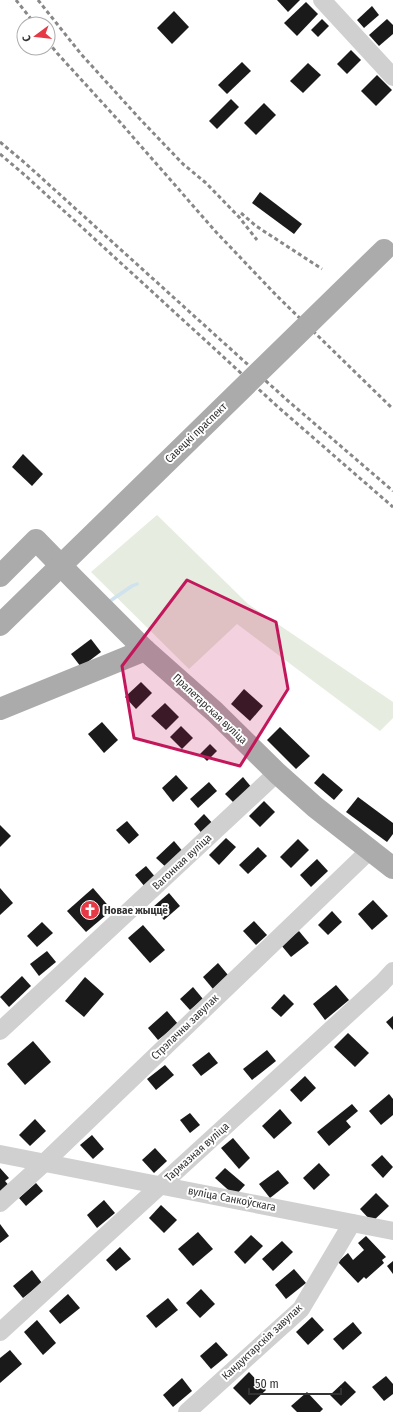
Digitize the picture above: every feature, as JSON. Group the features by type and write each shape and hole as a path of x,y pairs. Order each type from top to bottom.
{"main road":[{"name":"Савецкі праспект","path":"0,626 388,246"},
{"name":"Пралетарская вуліца","path":"0,576 36,540 145,650 215,712 277,773 315,807 369,851 393,868"},
{"path":"0,709 145,650"}],"street":[{"path":"322,0 393,77"},
{"name":"Вагонная вуліца","path":"0,1031 277,773"},
{"name":"Стрэлачны завулак","path":"0,1203 44,1163 369,851"},
{"name":"Тармазная вуліца","path":"0,1332 393,971"},
{"name":"вуліца Санкоўскага","path":"0,1154 393,1231"},
{"name":"Кандуктарскія завулак","path":"187,1412 301,1309 352,1223"}],"highlighted area":[{"path":"187,580 276,622 288,689 240,766 134,738 122,666"}],"shaded area":[{"path":"157,515 248,604 393,702 393,718 380,731 237,624 189,669 91,572"}],"building":[{"path":"277,0 300,0 288,12"},
{"path":"306,2 318,14 297,36 284,23"},
{"path":"372,6 379,15 364,28 357,20"},
{"path":"174,11 189,27 172,44 157,28"},
{"path":"322,19 329,26 318,37 311,30"},
{"path":"387,19 393,25 393,34 379,46 369,35"},
{"path":"351,50 361,60 347,74 337,64"},
{"path":"242,62 251,71 227,94 218,85"},
{"path":"308,63 321,75 303,93 290,81"},
{"path":"377,75 392,90 376,106 361,91"},
{"path":"231,99 239,107 217,129 209,121"},
{"path":"264,103 276,115 256,135 244,123"},
{"path":"260,192 302,224 294,234 252,203"},
{"path":"23,454 43,474 32,486 12,467"},
{"path":"91,639 101,652 81,667 71,654"},
{"path":"141,682 152,693 136,709 125,697"},
{"path":"244,689 263,706 250,721 231,704"},
{"path":"165,703 179,717 166,730 151,716"},
{"path":"102,722 118,740 104,753 88,734"},
{"path":"181,726 193,738 182,749 170,737"},
{"path":"280,727 310,756 296,769 267,740"},
{"path":"210,744 217,751 207,761 200,754"},
{"path":"323,773 343,790 334,800 314,783"},
{"path":"176,775 188,788 173,802 162,788"},
{"path":"243,777 252,788 235,804 225,794"},
{"path":"209,782 217,791 198,808 190,799"},
{"path":"358,797 393,823 393,834 387,842 346,812"},
{"path":"264,801 275,812 260,827 249,816"},
{"path":"204,814 215,826 204,836 194,824"},
{"path":"127,821 139,835 129,844 116,830"},
{"path":"0,825 11,836 0,847"},
{"path":"226,838 236,847 219,865 209,855"},
{"path":"298,839 309,850 291,868 280,857"},
{"path":"174,841 185,854 169,870 156,858"},
{"path":"258,847 267,856 248,874 239,865"},
{"path":"317,859 328,871 311,887 300,875"},
{"path":"146,866 157,879 146,888 135,875"},
{"path":"0,888 13,903 0,915"},
{"name":"Новае жыццё","path":"93,888 112,910 86,932 67,911"},
{"path":"169,893 180,906 164,920 153,907"},
{"path":"373,900 388,916 372,930 358,914"},
{"path":"332,911 342,922 328,935 318,925"},
{"path":"254,921 267,935 256,945 243,931"},
{"path":"42,922 53,933 37,947 27,936"},
{"path":"143,925 165,950 150,963 128,938"},
{"path":"299,931 309,943 291,957 281,945"},
{"path":"47,951 56,962 39,976 30,964"},
{"path":"218,963 228,975 213,989 203,977"},
{"path":"22,976 31,986 9,1007 0,997"},
{"path":"85,977 104,994 84,1017 65,1001"},
{"path":"336,985 349,1000 325,1020 313,1004"},
{"path":"193,987 203,999 190,1010 180,999"},
{"path":"284,994 294,1004 281,1017 271,1008"},
{"path":"167,1011 178,1024 158,1040 148,1028"},
{"path":"393,1016 393,1030 386,1022"},
{"path":"348,1033 369,1053 355,1067 334,1047"},
{"path":"33,1041 51,1062 25,1085 7,1064"},
{"path":"267,1050 276,1061 252,1080 243,1069"},
{"path":"209,1052 218,1063 201,1076 192,1065"},
{"path":"165,1065 174,1075 156,1090 147,1079"},
{"path":"305,1076 316,1088 301,1102 290,1090"},
{"path":"389,1094 393,1099 393,1115 381,1125 369,1111"},
{"path":"352,1104 358,1111 346,1121 351,1127 329,1146 317,1132"},
{"path":"280,1109 292,1123 274,1139 262,1126"},
{"path":"190,1113 200,1125 190,1133 180,1120"},
{"path":"35,1119 46,1131 30,1146 19,1135"},
{"path":"92,1135 104,1149 93,1159 80,1145"},
{"path":"233,1138 250,1158 239,1169 221,1148"},
{"path":"155,1148 167,1161 154,1173 142,1160"},
{"path":"382,1155 393,1167 383,1178 371,1165"},
{"path":"319,1163 330,1175 314,1190 303,1178"},
{"path":"0,1168 9,1178 5,1181 11,1188 0,1197"},
{"path":"225,1168 245,1185 235,1196 215,1178"},
{"path":"278,1170 289,1183 270,1198 259,1184"},
{"path":"36,1183 43,1191 26,1206 19,1198"},
{"path":"376,1193 389,1206 372,1222 360,1209"},
{"path":"104,1200 115,1213 97,1228 87,1215"},
{"path":"161,1205 177,1220 164,1233 149,1218"},
{"path":"0,1224 9,1236 0,1243"},
{"path":"198,1232 213,1249 193,1266 178,1249"},
{"path":"251,1235 263,1246 245,1264 234,1252"},
{"path":"366,1236 386,1257 382,1260 384,1263 366,1279 364,1277 358,1283 338,1262 348,1253 353,1260 364,1250 358,1243"},
{"path":"282,1241 293,1252 273,1271 262,1259"},
{"path":"120,1247 131,1259 116,1271 106,1260"},
{"path":"393,1261 393,1274 387,1266"},
{"path":"294,1269 306,1283 286,1299 275,1285"},
{"path":"32,1270 42,1283 23,1298 13,1286"},
{"path":"201,1289 215,1304 200,1318 186,1303"},
{"path":"68,1294 80,1308 60,1324 49,1311"},
{"path":"168,1298 178,1310 156,1328 146,1316"},
{"path":"312,1317 324,1330 308,1345 296,1332"},
{"path":"37,1320 56,1343 43,1355 24,1332"},
{"path":"353,1322 362,1333 343,1350 333,1339"},
{"path":"216,1342 228,1355 211,1369 200,1356"},
{"path":"10,1350 22,1364 0,1383 0,1358"},
{"path":"249,1372 266,1390 250,1405 233,1388"},
{"path":"386,1376 393,1384 393,1394 384,1401 372,1387"},
{"path":"182,1378 192,1391 173,1407 163,1395"},
{"path":"345,1381 356,1392 341,1406 330,1395"},
{"path":"307,1392 323,1409 320,1412 297,1412 291,1406"}],"waterway":[{"path":"110,601 137,584"}],"railway":[{"path":"16,0 29,16"},
{"path":"38,0 81,54 139,118 183,164 206,183 239,217 257,240"},
{"path":"56,52 216,232 277,296 393,409"},
{"path":"0,142 287,400 393,491"},
{"path":"0,154 278,407 393,507"},
{"path":"241,213 256,226 322,269"}],"place":[{"name":"Новае жыццё","path":"90,910"}]}
